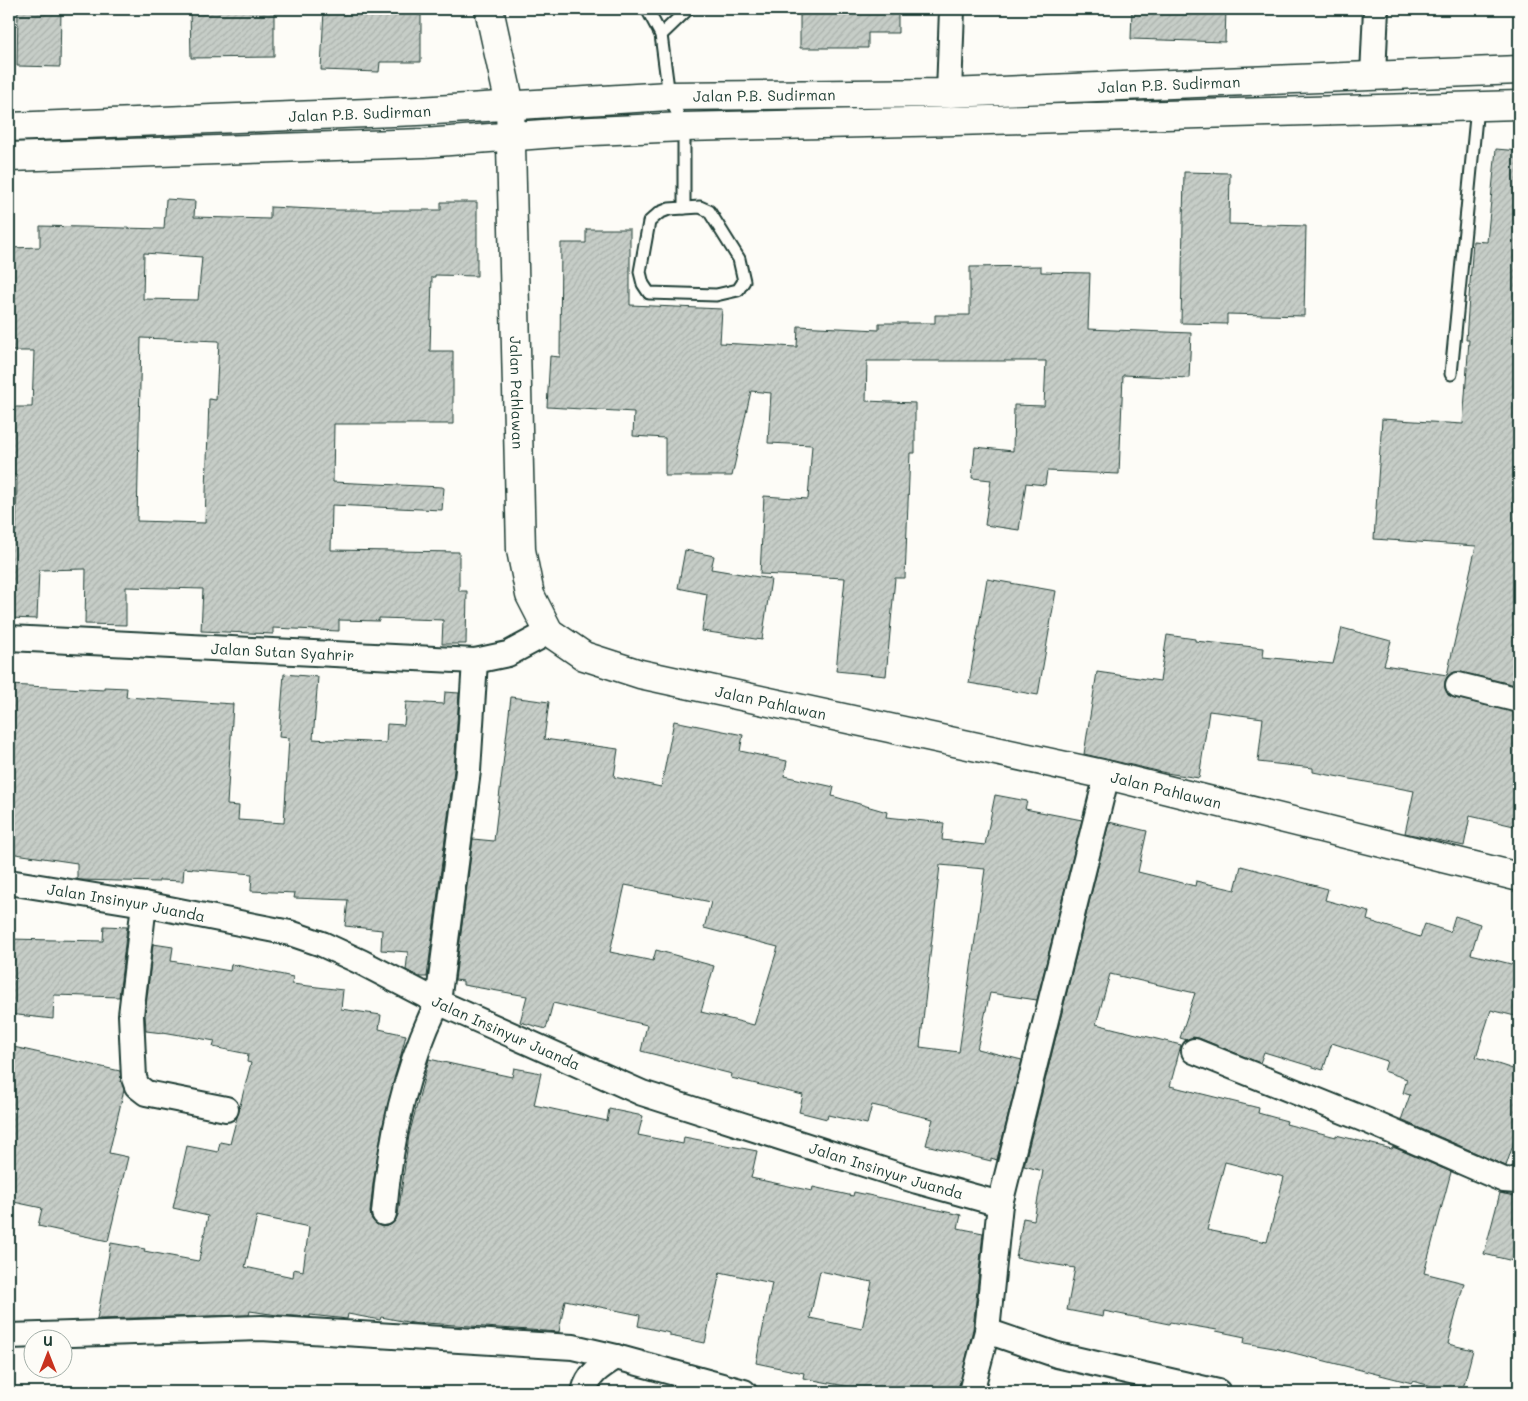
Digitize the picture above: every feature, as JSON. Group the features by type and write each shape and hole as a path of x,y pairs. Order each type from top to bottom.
{"main road":[{"name":"Jalan Pahlawan","path":"489,9 510,105 521,550 530,594 549,632 584,656 640,674 1107,775 1519,877"},
{"name":"Jalan P.B. Sudirman","path":"9,127 418,111 669,96 949,93 1519,70"},
{"name":"Jalan P.B. Sudirman","path":"9,157 424,143 570,132 684,127 946,122 1519,105"}],"street":[{"path":"949,93 952,9"},
{"path":"1372,75 1376,9"},
{"name":"Jalan Sutan Syahrir","path":"9,638 479,660 508,654 549,632"},
{"path":"384,1212 387,1177 414,1056 438,1002 468,771 479,660"},
{"path":"1458,685 1519,700"},
{"path":"971,1392 987,1331 1000,1204 1107,775"},
{"name":"Jalan Insinyur Juanda","path":"9,882 144,904 290,933 322,944 438,1002 642,1093 917,1181 1000,1204"},
{"path":"144,904 132,1016 132,1057 134,1078 137,1086 146,1093 226,1109"},
{"path":"1194,1051 1368,1121 1504,1180 1516,1181 1519,1178"},
{"path":"9,1336 261,1328 573,1347 744,1392"},
{"path":"987,1331 1057,1355 1218,1392"},
{"path":"584,1392 586,1382 595,1370 616,1357"}],"lane":[{"path":"647,9 661,35 669,96 684,127 684,208"},
{"path":"661,35 688,9"},
{"path":"1451,374 1477,107"},
{"path":"700,207 709,211 739,259 744,281 738,290 716,295 649,293 643,284 640,272 649,222 659,213 669,209 684,208 700,207"}],"building":[{"path":"18,9 61,9 60,67 17,66"},
{"path":"190,9 274,9 274,57 191,58"},
{"path":"324,9 421,9 421,62 380,62 379,72 321,70"},
{"path":"800,9 898,9 898,33 868,33 868,48 800,48"},
{"path":"1132,9 1226,9 1225,42 1131,39"},
{"path":"1496,149 1519,151 1519,686 1455,672 1448,676 1445,681 1445,688 1448,695 1455,698 1519,713 1519,802 1514,826 1470,816 1464,846 1405,833 1414,791 1313,772 1313,768 1258,762 1263,718 1209,711 1199,778 1166,773 1084,754 1097,672 1160,681 1167,635 1195,639 1195,641 1264,648 1263,657 1333,664 1342,628 1391,641 1384,665 1447,675 1476,546 1374,539 1382,419 1463,424 1469,340 1466,340 1473,241 1487,242"},
{"path":"1184,172 1230,173 1229,224 1306,226 1304,316 1227,314 1227,324 1181,323"},
{"path":"166,199 195,201 194,217 270,219 270,207 336,210 441,210 441,202 477,202 477,276 435,275 435,277 432,277 430,351 453,351 453,424 334,424 333,482 444,488 442,510 332,505 331,550 459,552 459,591 467,591 466,644 442,644 443,620 379,618 379,621 339,620 339,631 273,628 273,634 201,631 203,589 126,587 126,625 85,624 86,569 39,570 37,619 9,618 11,570 9,570 9,531 16,531 17,475 9,475 9,407 32,407 34,351 9,351 9,248 40,247 40,226 164,229","holes":["144,253 202,257 198,300 143,299","141,338 219,341 216,400 209,399 205,523 137,521"]},
{"path":"586,229 630,229 630,305 722,309 720,343 797,347 798,326 879,330 879,323 935,323 935,315 970,315 970,267 1041,266 1041,272 1090,273 1088,329 1191,333 1189,378 1123,375 1119,474 1047,471 1045,485 1026,483 1019,530 985,525 991,480 972,478 975,447 1013,451 1014,405 1044,406 1046,361 867,361 866,401 915,403 915,453 910,453 905,578 895,578 886,676 836,671 845,578 760,574 764,496 808,499 812,445 768,443 771,393 751,391 732,476 665,476 665,438 633,436 634,412 547,407 550,356 560,357 561,243 586,243"},
{"path":"685,550 714,556 711,569 771,579 762,640 702,631 707,594 678,588"},
{"path":"987,579 1056,591 1038,695 969,683"},
{"path":"284,674 318,677 313,739 386,743 387,724 404,725 406,702 444,704 445,692 459,693 454,770 427,977 419,977 406,970 408,952 381,950 382,930 345,926 348,900 294,898 295,893 251,891 252,874 184,868 183,881 80,880 77,879 77,863 9,853 9,685 104,690 104,687 127,688 126,697 233,704 227,805 239,806 238,820 284,823 289,738 279,737"},
{"path":"511,697 549,702 544,739 618,749 614,777 661,787 674,721 743,735 740,751 787,761 784,776 834,787 832,796 887,812 886,817 944,823 942,840 985,845 995,795 1027,801 1025,809 1082,820 1037,1000 990,993 977,1049 1022,1060 997,1160 991,1158 991,1161 926,1145 933,1119 872,1105 867,1124 828,1115 827,1119 799,1112 803,1095 731,1078 732,1074 641,1051 647,1025 553,1003 546,1029 520,1022 527,996 463,985 463,981 455,980 473,839 494,841","holes":["940,865 985,869 959,1052 920,1047","625,885 711,902 704,928 778,947 754,1025 701,1012 714,966 656,950 653,961 610,952"]},
{"path":"1109,822 1147,831 1138,872 1195,886 1196,881 1235,890 1241,866 1328,889 1325,900 1369,912 1367,920 1420,937 1425,924 1450,932 1455,916 1480,924 1471,954 1519,966 1519,1017 1491,1010 1476,1057 1519,1071 1519,1127 1506,1166 1401,1120 1410,1095 1403,1093 1407,1079 1384,1071 1387,1061 1332,1043 1323,1070 1264,1052 1260,1063 1199,1038 1193,1037 1187,1040 1180,1038 1195,993 1110,974 1096,1024 1181,1045 1170,1086 1259,1108 1258,1113 1287,1121 1286,1124 1336,1137 1336,1135 1392,1149 1393,1147 1451,1172 1424,1273 1464,1283 1448,1344 1473,1350 1462,1392 1455,1392 1412,1381 1412,1383 1274,1348 1244,1343 1245,1337 1217,1330 1170,1322 1169,1324 1104,1311 1103,1317 1067,1310 1075,1268 1016,1258 1023,1218 1034,1220 1043,1171 1024,1166","holes":["1225,1162 1284,1177 1267,1242 1207,1230"]},
{"path":"104,926 127,927 119,997 54,995 53,1019 9,1014 9,939 103,941"},
{"path":"153,944 173,947 171,961 230,971 231,964 293,977 292,984 343,990 341,1009 381,1015 379,1029 406,1035 382,1129 373,1184 371,1218 382,1227 390,1225 398,1215 409,1135 429,1059 512,1077 514,1068 541,1073 534,1105 607,1121 609,1109 643,1116 638,1135 683,1144 684,1137 757,1151 751,1178 812,1191 813,1187 853,1196 854,1192 961,1215 958,1228 983,1233 973,1329 958,1392 849,1392 850,1387 803,1378 804,1373 756,1363 772,1283 720,1272 705,1343 670,1336 670,1333 638,1326 640,1315 565,1300 559,1332 418,1324 381,1317 380,1320 348,1314 347,1319 310,1315 310,1317 277,1315 250,1311 249,1315 97,1319 111,1243 145,1249 144,1251 199,1260 208,1216 173,1208 187,1146 218,1152 220,1142 230,1144 251,1063 247,1062 248,1054 213,1047 215,1041 146,1031 145,1015","holes":["257,1216 309,1227 303,1271 294,1269 293,1277 245,1267","820,1271 872,1282 862,1329 810,1318"]},
{"path":"9,1046 120,1071 124,1090 109,1153 128,1157 108,1241 38,1226 42,1208 9,1201"},
{"path":"1500,1193 1519,1197 1519,1238 1513,1261 1484,1254"}]}
